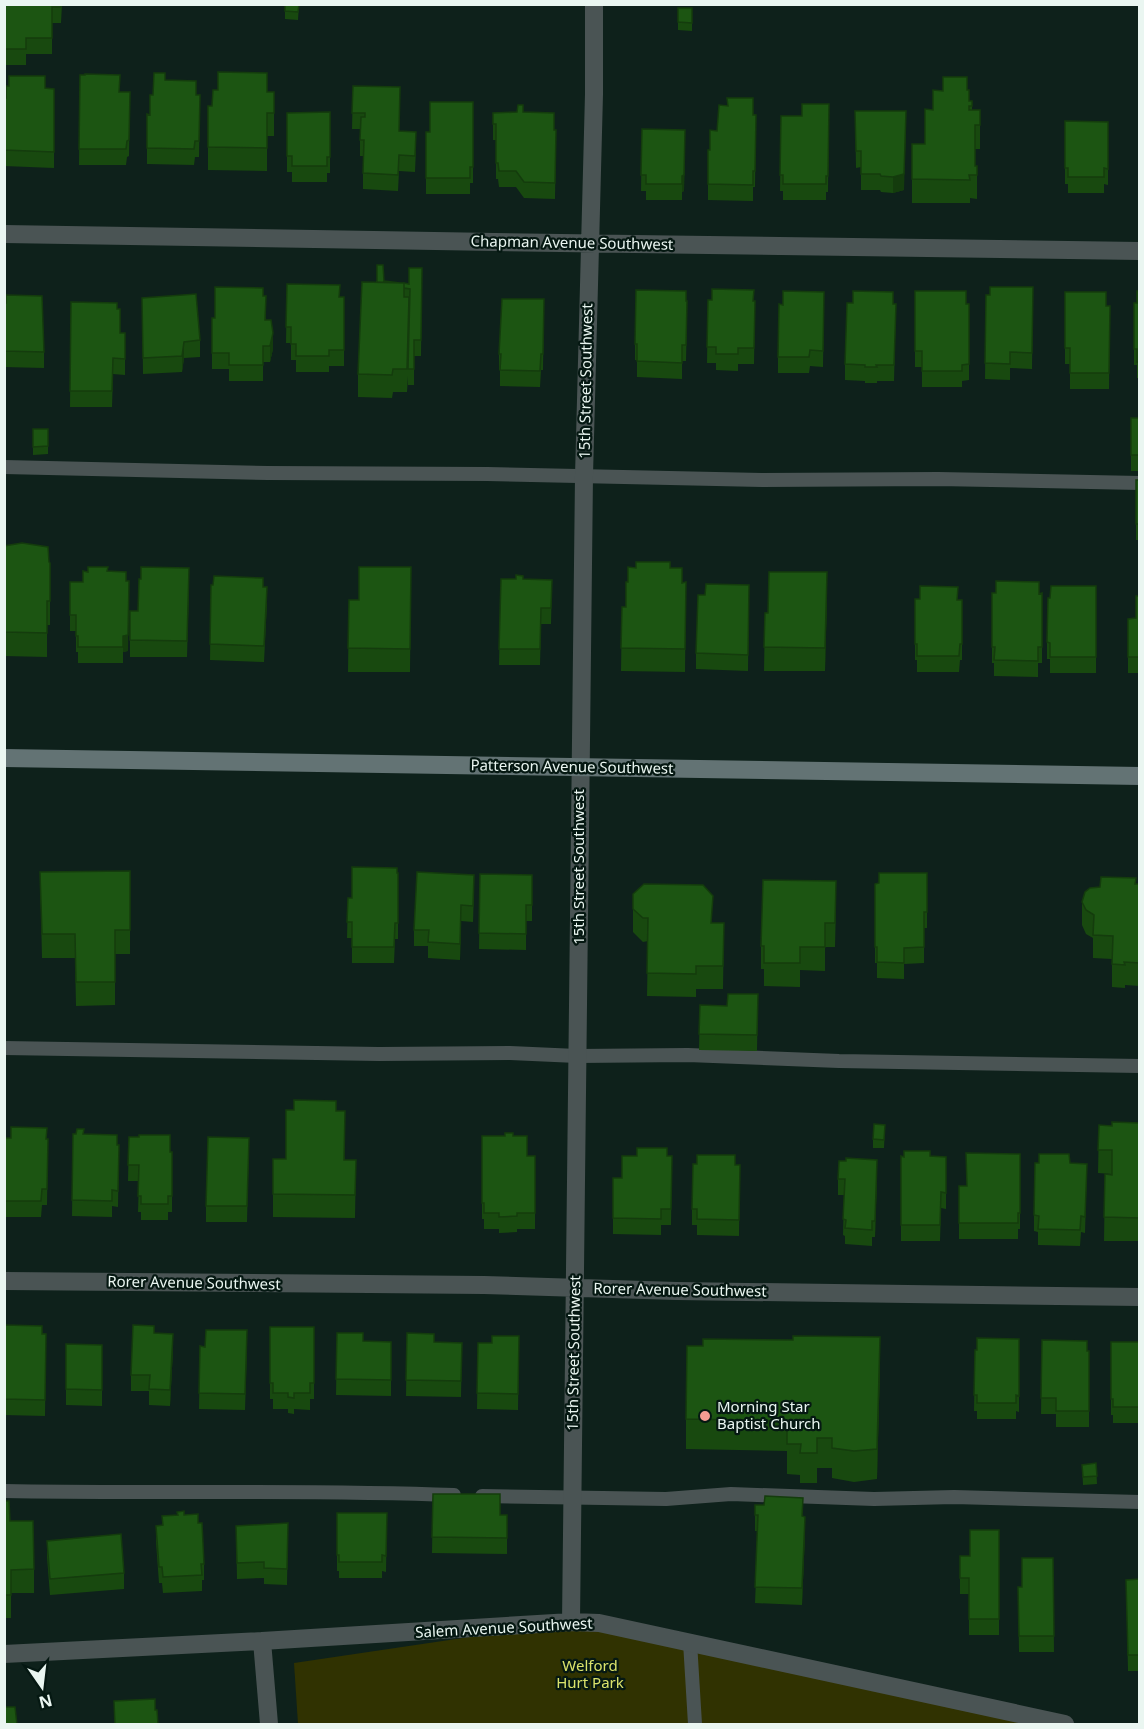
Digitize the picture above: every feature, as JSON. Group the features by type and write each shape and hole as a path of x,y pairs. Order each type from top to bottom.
{"main road":[{"name":"Patterson Avenue Southwest","path":"4,758 1140,776"}],"street":[{"name":"15th Street Southwest","path":"571,1622 584,476 594,94 594,4"},
{"name":"Chapman Avenue Southwest","path":"4,234 249,240 1140,251"},
{"name":"Rorer Avenue Southwest","path":"4,1281 484,1285 677,1291 1140,1297"},
{"name":"Salem Avenue Southwest","path":"4,1654 571,1622 599,1623 1065,1725"},
{"path":"262,1641 269,1725"}],"lane":[{"path":"4,467 762,480 938,479 1140,483"},
{"path":"4,1048 379,1054 510,1053 1140,1066"},
{"path":"4,1491 374,1492 666,1499 731,1494 874,1499 954,1497 1140,1502"},
{"path":"690,1642 694,1725"}],"green space":[{"name":"Welford Hurt Park","path":"571,1622 1065,1724 298,1724 294,1663"}],"building":[{"path":"4,4 61,4 61,7 52,7 52,38 26,38 26,49 4,49"},
{"path":"285,4 299,4 298,12 285,11"},
{"path":"678,8 692,8 692,23 678,22"},
{"path":"218,72 267,73 267,92 274,92 274,113 267,113 267,148 208,147 208,106 212,106 213,90 218,90"},
{"path":"154,73 165,73 165,80 196,81 196,95 200,95 199,141 195,141 194,149 147,148 147,114 150,115 150,95 153,95"},
{"path":"80,75 120,75 119,92 130,92 129,140 126,149 79,149"},
{"path":"9,76 45,76 45,88 54,89 54,152 4,150 4,98 6,98 6,86 9,86"},
{"path":"943,77 967,77 969,101 972,101 969,110 980,110 980,125 975,125 977,175 969,175 970,180 912,179 912,144 925,144 925,109 933,110 933,90 943,91"},
{"path":"353,86 400,87 399,131 416,132 415,156 399,155 398,175 363,173 364,140 360,140 361,117 365,117 365,113 352,113"},
{"path":"727,98 753,98 753,115 756,115 753,185 708,184 710,130 717,131 719,105 728,106"},
{"path":"430,102 473,102 473,167 470,167 470,178 426,178 426,132 430,132"},
{"path":"802,104 829,104 826,184 783,184 783,175 780,175 781,116 802,116"},
{"path":"518,105 523,105 523,112 554,113 555,183 524,182 516,171 499,171 498,163 496,163 496,124 493,124 493,113 517,112"},
{"path":"855,111 906,111 904,174 893,177 861,174 861,151 856,151"},
{"path":"330,112 330,157 327,157 327,166 292,166 292,156 287,156 287,113"},
{"path":"1065,121 1108,122 1108,169 1104,168 1104,177 1068,177 1068,168 1065,168"},
{"path":"642,129 685,130 682,184 646,184 646,175 641,175"},
{"path":"377,265 383,265 384,281 400,283 377,282"},
{"path":"409,268 422,268 421,340 414,340 414,369 408,369 410,289 404,288 404,283 409,284"},
{"path":"362,282 404,283 404,297 409,297 407,369 393,369 392,375 358,374"},
{"path":"287,284 340,285 339,297 344,297 344,350 329,350 329,356 296,356 296,344 291,344 291,327 286,327"},
{"path":"215,287 263,288 263,296 266,296 265,320 271,320 273,333 270,346 263,346 263,365 229,365 229,353 212,353"},
{"path":"990,287 1033,287 1032,353 1010,352 1010,364 985,363 986,295 990,295"},
{"path":"712,289 754,290 754,348 738,348 738,354 716,354 716,347 707,347 708,300 712,300"},
{"path":"636,290 686,291 686,345 682,345 682,363 637,361"},
{"path":"783,291 824,292 823,351 810,350 809,357 778,357 779,304 783,305"},
{"path":"853,291 893,292 893,304 896,304 894,365 865,367 865,365 845,364 847,303 853,303"},
{"path":"915,291 966,291 966,304 969,304 969,364 962,365 962,371 922,371 922,351 915,351"},
{"path":"1137,291 1140,291 1140,362 1137,362 1137,349 1134,349 1134,303 1137,303"},
{"path":"1065,292 1106,292 1106,306 1110,306 1109,373 1070,373 1070,348 1065,348"},
{"path":"196,294 200,340 184,342 182,356 143,358 142,298"},
{"path":"6,295 42,296 44,352 4,351"},
{"path":"502,299 544,299 543,354 541,354 540,371 500,370"},
{"path":"71,302 117,303 117,309 120,309 120,333 125,333 125,359 113,358 112,391 70,391"},
{"path":"1131,418 1140,418 1140,455 1131,455"},
{"path":"33,429 48,429 48,446 33,447"},
{"path":"1136,480 1140,480 1140,524 1136,524"},
{"path":"22,543 48,547 50,601 47,601 47,633 4,632 4,546"},
{"path":"636,562 670,562 670,568 682,568 682,583 686,582 685,649 621,648 622,607 626,607 628,567 636,568"},
{"path":"88,567 108,567 107,571 126,572 126,581 129,581 128,635 123,636 123,647 78,647 76,615 70,615 70,582 83,582 83,571 88,572"},
{"path":"141,567 189,568 187,641 130,640 130,611 138,611"},
{"path":"359,567 411,567 410,649 348,648 349,600 359,600"},
{"path":"769,572 827,572 825,648 764,647"},
{"path":"516,575 523,576 523,579 552,580 551,608 541,608 540,649 499,649 501,579 516,579"},
{"path":"214,576 263,578 263,587 267,587 264,646 210,644 211,585 213,585"},
{"path":"996,581 1039,582 1039,594 1042,593 1042,647 1038,647 1038,661 994,660 992,593 996,593"},
{"path":"706,584 749,585 748,655 696,653 698,595 705,595"},
{"path":"920,586 958,587 957,600 962,600 962,644 960,644 959,656 917,656 915,599 920,599"},
{"path":"1051,586 1096,586 1096,657 1050,657 1050,643 1047,642 1048,598 1050,598"},
{"path":"1136,596 1140,596 1140,657 1128,657 1128,619 1136,618"},
{"path":"352,867 397,868 398,923 395,923 394,947 352,947 352,922 347,922 348,898 352,898"},
{"path":"130,871 130,930 115,930 115,982 76,982 75,934 42,934 40,872"},
{"path":"417,872 474,875 473,906 461,905 460,944 428,942 429,930 414,930"},
{"path":"879,873 927,873 924,947 904,948 904,963 877,962 875,884 879,883"},
{"path":"480,874 532,875 532,905 526,905 526,934 479,933"},
{"path":"1101,877 1136,878 1135,884 1140,884 1140,963 1112,964 1113,936 1093,935 1094,915 1086,910 1082,902 1085,892 1090,888 1100,887"},
{"path":"763,880 836,881 835,923 825,923 825,947 800,947 800,963 764,963 764,946 761,946"},
{"path":"644,884 703,885 713,896 711,923 724,923 723,966 696,966 696,974 647,973 648,918 643,918 633,909 633,894"},
{"path":"728,994 758,994 757,1035 699,1034 700,1005 727,1006"},
{"path":"294,1100 336,1101 336,1111 345,1111 344,1160 356,1160 355,1195 273,1194 273,1159 286,1159 286,1110 294,1110"},
{"path":"1112,1122 1140,1123 1140,1218 1104,1217 1105,1174 1112,1175 1112,1150 1098,1150 1099,1125 1112,1126"},
{"path":"874,1124 885,1125 884,1140 873,1139"},
{"path":"11,1127 47,1128 47,1189 42,1189 41,1201 4,1201 4,1138 11,1138"},
{"path":"77,1129 84,1129 83,1134 117,1135 117,1145 119,1145 118,1191 112,1190 112,1201 72,1200 73,1134 76,1134"},
{"path":"505,1133 513,1133 513,1136 527,1136 527,1156 535,1156 535,1213 517,1213 517,1216 499,1217 499,1213 484,1213 482,1136 505,1136"},
{"path":"139,1135 170,1135 172,1196 168,1196 168,1204 141,1204 141,1196 138,1196 139,1165 128,1165 129,1137 139,1137"},
{"path":"208,1137 249,1138 247,1206 206,1206"},
{"path":"637,1148 667,1148 667,1156 672,1156 671,1209 661,1209 661,1219 613,1218 613,1178 622,1178 622,1156 637,1156"},
{"path":"904,1151 930,1151 930,1156 946,1157 946,1193 941,1192 940,1225 901,1225 901,1156 904,1157"},
{"path":"966,1153 1020,1154 1018,1223 959,1223 959,1186 967,1186"},
{"path":"1039,1154 1069,1154 1070,1163 1087,1164 1085,1217 1081,1216 1080,1230 1038,1229 1039,1216 1034,1215 1035,1163 1039,1163"},
{"path":"697,1155 735,1155 735,1165 740,1165 739,1220 697,1219 697,1209 692,1209 693,1164 697,1164"},
{"path":"846,1158 877,1160 875,1221 872,1221 872,1230 845,1228 846,1220 843,1219 845,1179 838,1179 839,1161 846,1161"},
{"path":"4,1325 42,1326 42,1334 46,1334 45,1400 4,1399"},
{"path":"133,1325 154,1326 154,1333 173,1334 170,1390 149,1389 150,1375 131,1375"},
{"path":"270,1327 314,1327 314,1383 310,1383 310,1393 294,1393 294,1398 288,1397 288,1393 273,1393 273,1383 270,1383"},
{"path":"206,1330 247,1330 245,1394 199,1393 200,1346 205,1347"},
{"path":"337,1333 363,1333 363,1341 391,1342 391,1380 336,1379"},
{"path":"407,1333 434,1334 434,1342 462,1343 461,1381 406,1380"},
{"path":"492,1336 519,1336 518,1394 477,1393 478,1343 492,1343"},
{"path":"793,1336 880,1337 877,1449 854,1451 832,1448 832,1438 817,1438 817,1453 800,1453 801,1444 787,1444 787,1429 792,1430 792,1421 686,1419 687,1346 703,1346 703,1339 793,1340"},
{"path":"977,1338 1019,1339 1019,1396 1016,1395 1016,1403 977,1403 977,1395 974,1395"},
{"path":"1042,1340 1087,1341 1089,1411 1056,1411 1056,1398 1041,1398"},
{"path":"1111,1342 1140,1342 1140,1407 1113,1407"},
{"path":"66,1344 102,1345 102,1390 66,1389"},
{"path":"1096,1463 1097,1476 1083,1477 1082,1465"},
{"path":"433,1494 500,1494 500,1515 507,1515 507,1538 432,1537"},
{"path":"765,1496 803,1498 802,1516 805,1517 802,1588 755,1587 758,1515 755,1515 755,1505 764,1505"},
{"path":"4,1501 9,1501 10,1521 33,1521 34,1569 11,1570 11,1595 4,1595"},
{"path":"184,1511 184,1515 198,1514 198,1523 202,1523 204,1564 201,1564 202,1575 163,1577 162,1567 159,1567 156,1526 163,1525 162,1516 178,1515 177,1512"},
{"path":"337,1513 387,1513 386,1556 382,1555 382,1562 339,1562"},
{"path":"288,1523 287,1569 264,1568 264,1562 237,1563 236,1526"},
{"path":"970,1530 999,1530 999,1619 969,1619 969,1578 960,1578 960,1556 970,1556"},
{"path":"121,1534 124,1573 50,1579 47,1541"},
{"path":"1022,1558 1053,1558 1054,1636 1019,1636 1018,1587 1022,1587"},
{"path":"1140,1579 1140,1655 1128,1655 1126,1580"},
{"path":"155,1699 158,1725 115,1725 114,1701"},
{"path":"4,1707 15,1707 17,1725 4,1725"}],"place":[{"name":"Morning Star Baptist Church","path":"705,1416"}]}
